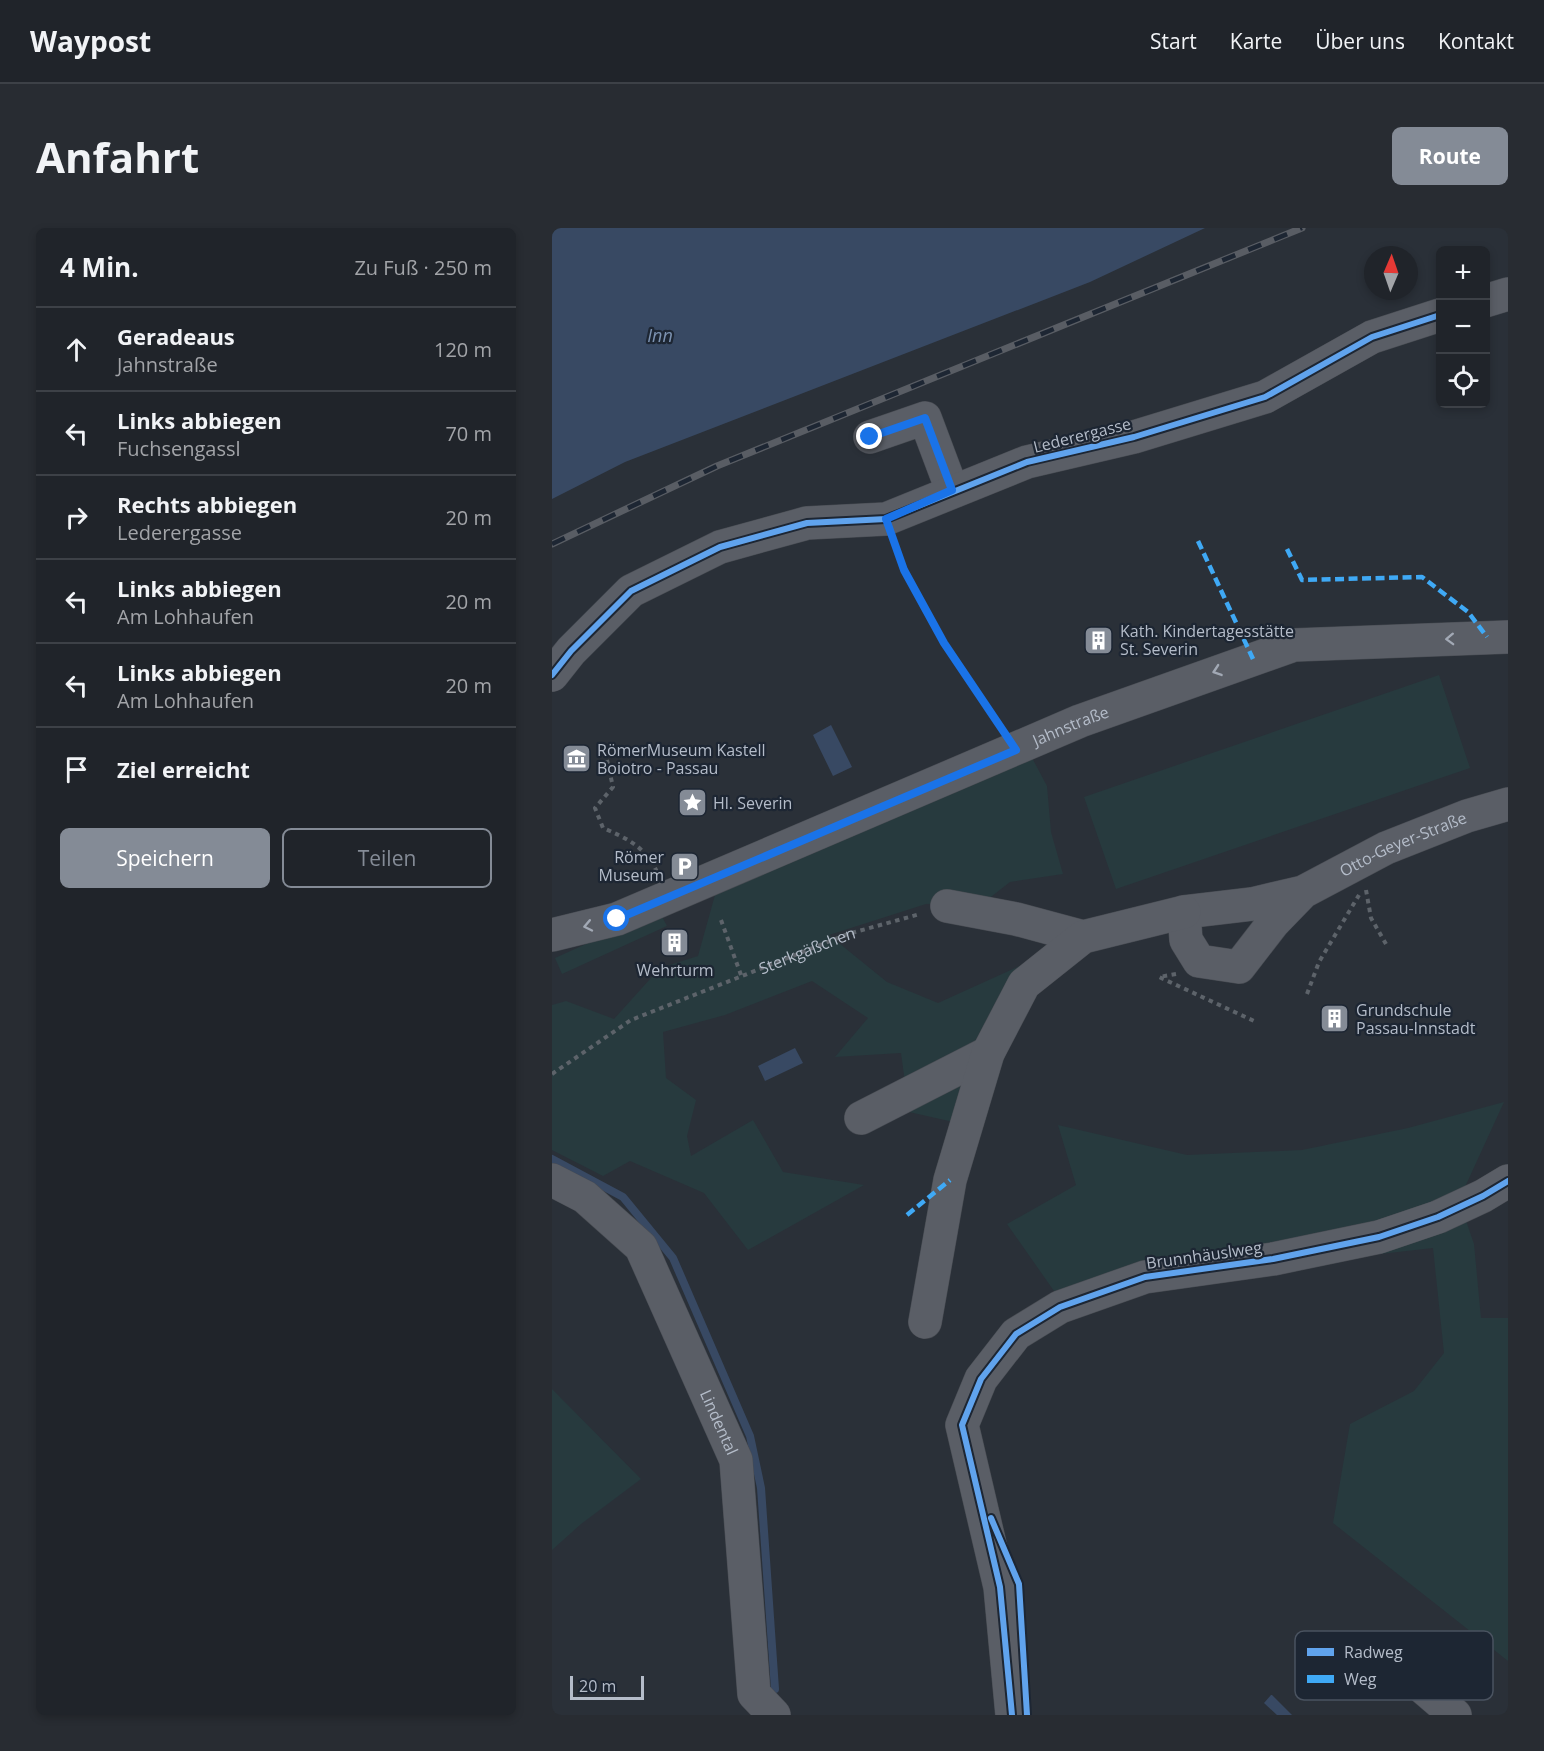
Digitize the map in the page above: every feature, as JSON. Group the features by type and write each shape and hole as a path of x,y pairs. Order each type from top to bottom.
{"street":[{"path":"1488,300 1508,294"},
{"name":"Lederergasse","path":"552,675 571,651 631,591 720,547 807,523 886,519 952,490 1027,462 1134,437 1265,397 1372,337 1436,316"},
{"path":"870,437 925,418 952,490"},
{"name":"Jahnstraße","path":"552,935 617,919 1135,700 1294,645 1508,637"},
{"name":"Otto-Geyer-Straße","path":"1303,892 1273,923 1239,966 1199,961 1186,940 1184,912 1252,904 1303,892 1386,848 1467,816 1508,804"},
{"path":"947,906 1016,919 1083,937"},
{"path":"925,1322 950,1180 988,1053 1024,984 1083,937 1184,912"},
{"path":"861,1118 988,1053"},
{"name":"Lindental","path":"552,1180 585,1197 642,1247 736,1460 754,1694 774,1715"},
{"name":"Brunnhäuslweg","path":"1012,1715 1000,1587 962,1425 981,1379 1016,1334 1059,1307 1144,1277 1273,1259 1379,1237 1438,1217 1483,1196 1508,1180"},
{"path":"975,1479 1019,1584 1027,1715"},
{"path":"1438,1700 1455,1715"}],"path":[{"path":"886,519 904,570 944,643 1016,750"},
{"path":"608,760 613,787 595,808 603,828 635,842 653,863 667,898"},
{"path":"1307,994 1319,962 1365,884"},
{"path":"721,920 741,975"}],"green space":[{"path":"1439,675 1470,768 1116,889 1084,797"},
{"path":"1030,754 1047,786 1051,832 1063,874 1010,882 983,903 926,904 829,935 887,982 938,1003 1035,959 958,1123 909,1112 901,1053 835,1057 868,1018 812,981 725,1015 663,1032 666,1078 696,1100 687,1136 691,1156 753,1120 783,1172 864,1185 748,1250 704,1193 630,1161 603,1176 552,1150 552,1005 566,1001 614,1019 660,968 698,956 715,895"},
{"path":"659,911 667,926 562,974 555,958"},
{"path":"1504,1102 1459,1200 1474,1244 1481,1318 1508,1318 1508,1661 1493,1649 1493,1631 1470,1631 1333,1523 1350,1424 1414,1391 1444,1353 1433,1248 1054,1291 1007,1224 1076,1185 1058,1125 1187,1155 1302,1150 1408,1128"},
{"path":"552,1389 641,1479 581,1524 552,1550"}],"water":[{"name":"Inn","path":"552,228 1205,228 1090,282 625,462 552,499"},
{"path":"831,725 852,767 833,776 813,735"},
{"path":"795,1048 803,1063 765,1081 758,1066"},
{"path":"1271,1695 1292,1715 1277,1715 1264,1703"}],"waterway":[{"path":"552,1159 623,1197 673,1258 750,1436 761,1488 775,1689"}],"railway":[{"path":"552,544 717,466 1302,228"}],"marked path":[{"path":"1198,541 1253,659"},
{"path":"1287,549 1302,580 1422,577 1468,612 1487,637"},
{"path":"907,1215 950,1180"}],"cycle path":[{"path":"552,675 571,651 631,591 720,547 807,523 886,519 1027,462 1134,437 1265,397 1372,337 1436,316"},
{"path":"1012,1715 1000,1587 962,1425 981,1379 1016,1334 1060,1307 1145,1277 1273,1259 1379,1237 1438,1217 1483,1196 1508,1181"},
{"path":"991,1518 1019,1584 1027,1715"}],"place":[{"name":"Kath. Kindertagesstätte St. Severin","path":"1099,640"},
{"name":"RömerMuseum Kastell Boiotro - Passau","path":"576,759"},
{"name":"Hl. Severin","path":"692,803"},
{"name":"Römer Museum","path":"685,866"},
{"name":"Wehrturm","path":"675,942"},
{"name":"Grundschule Passau-Innstadt","path":"1335,1019"}],"route":[{"path":"617,919 1016,750 944,643 904,570 886,519 952,490 925,418 870,437"}]}
